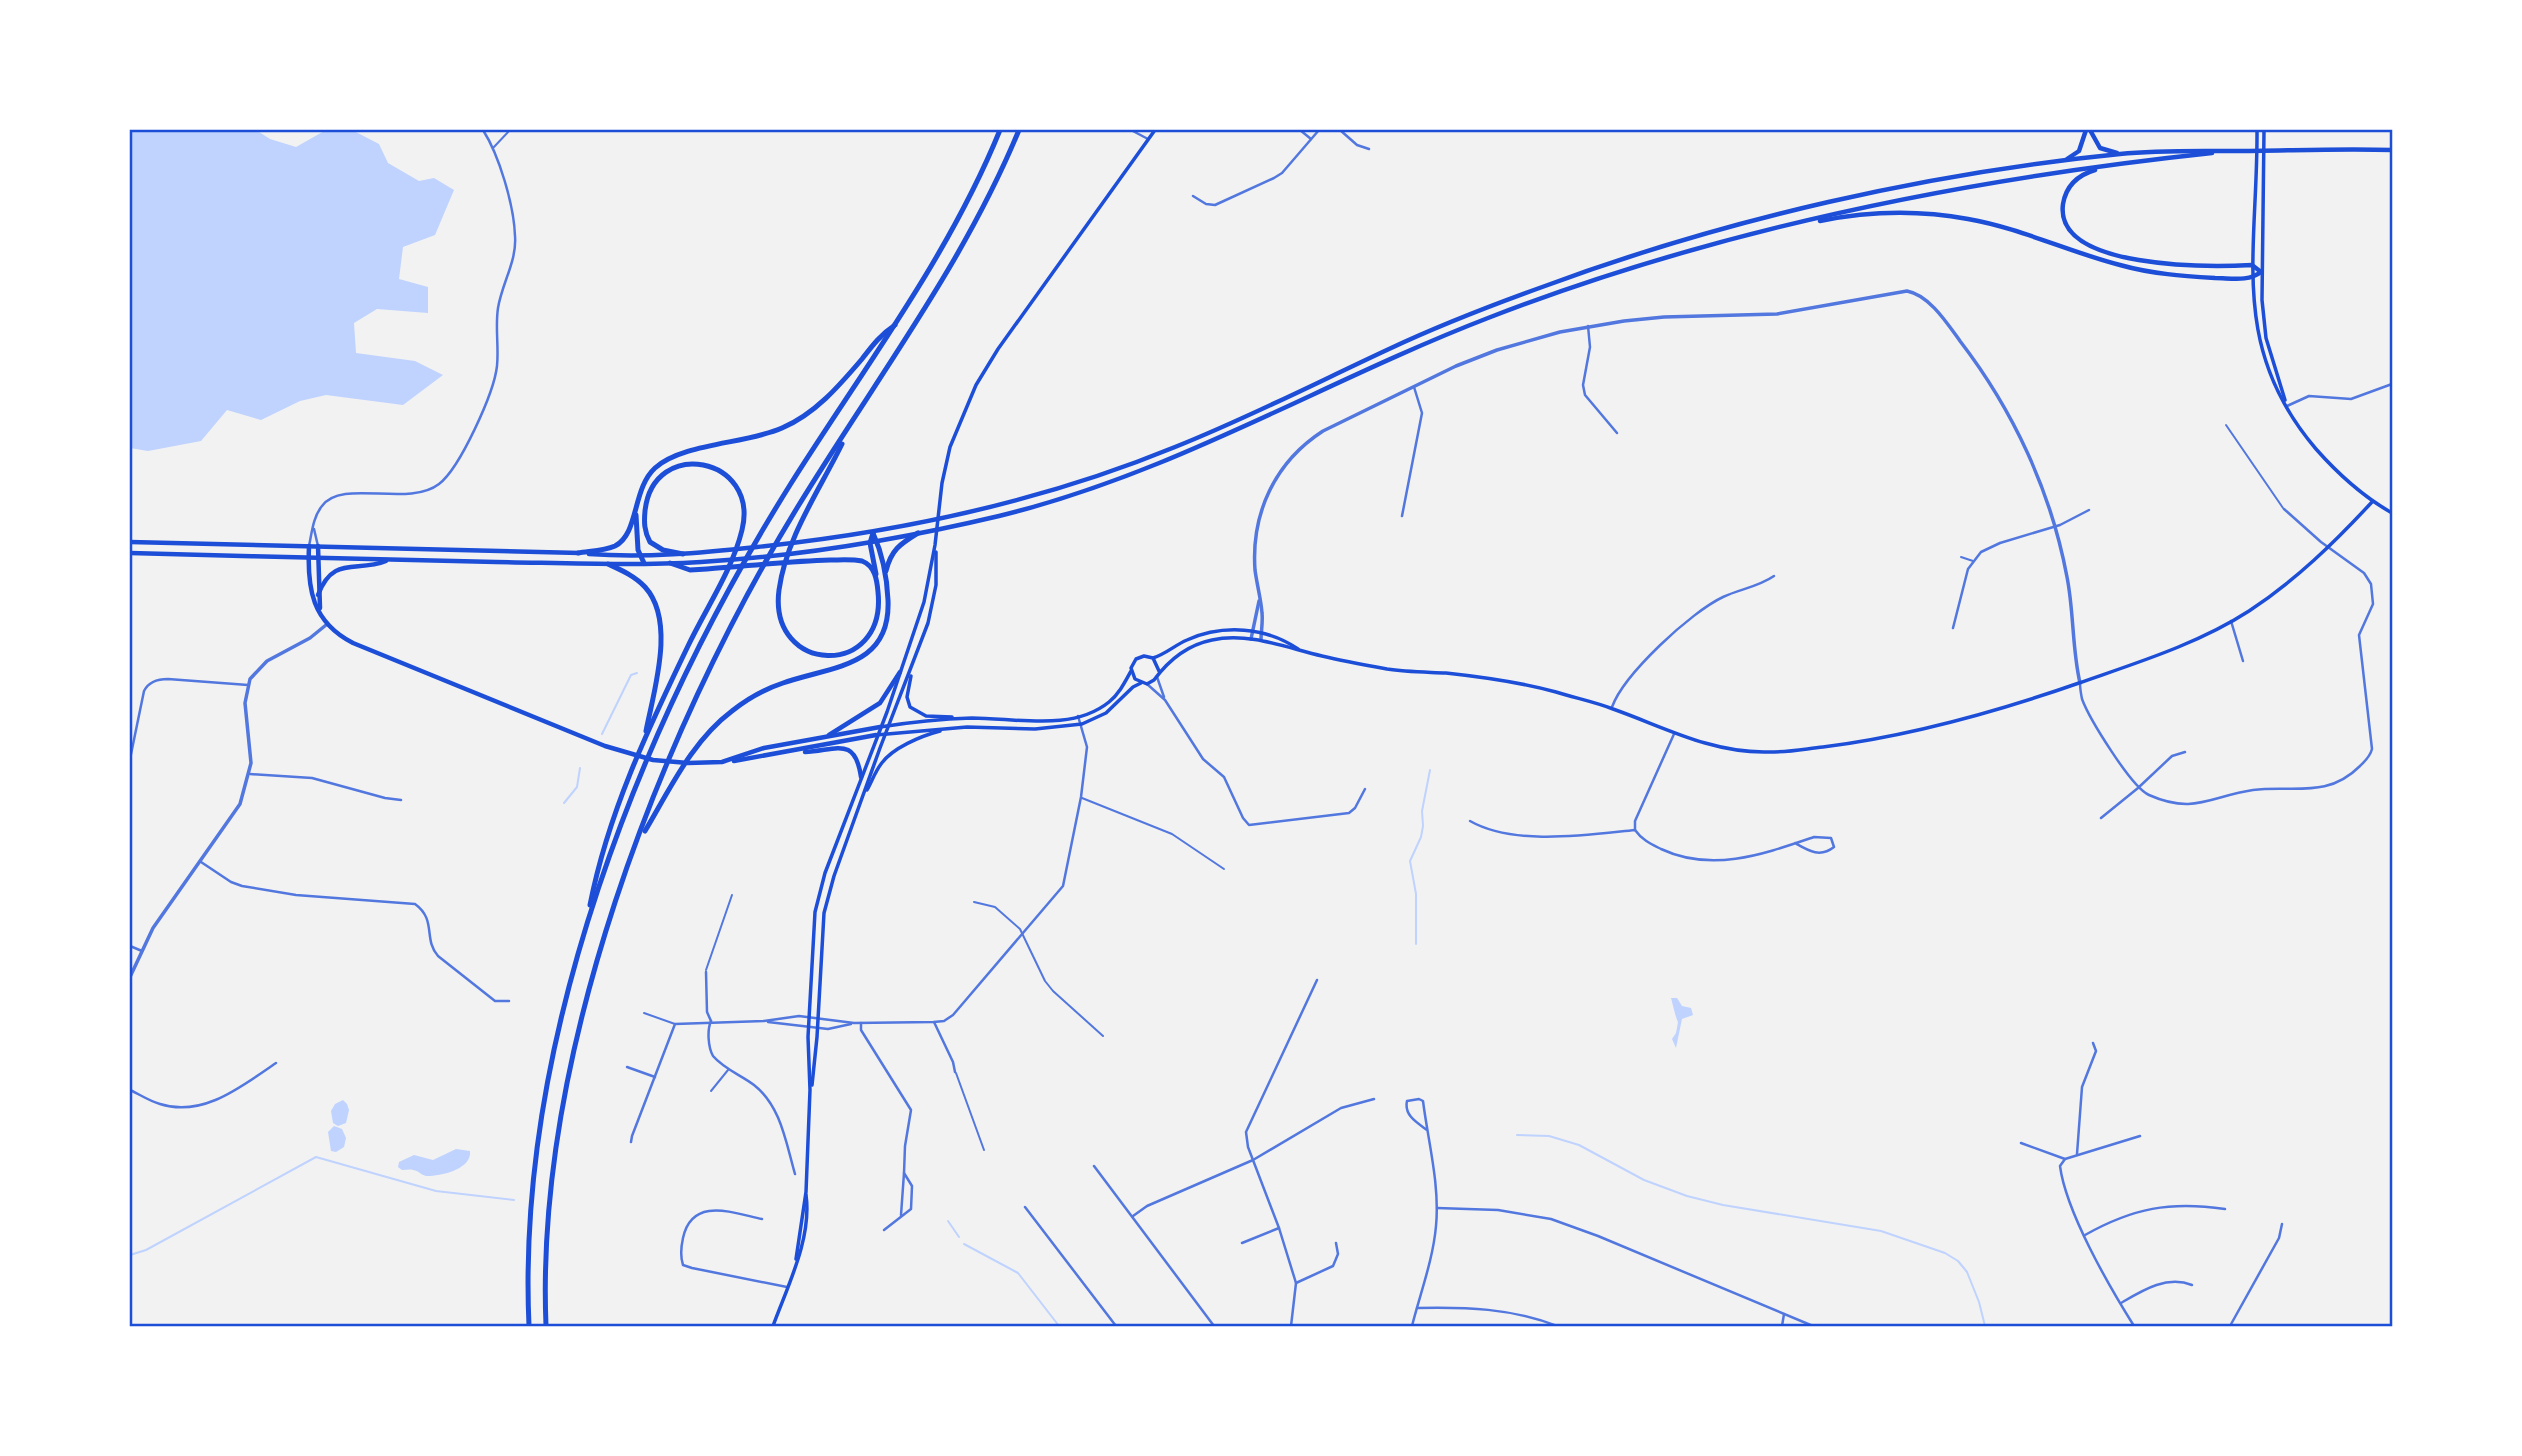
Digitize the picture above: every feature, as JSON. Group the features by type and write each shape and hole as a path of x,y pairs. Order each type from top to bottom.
{"highway":[{"path":"585,932 642,774 706,638 770,518 897,323 954,225 1000,130"},
{"path":"546,1326 549,1211 566,1084 600,957 636,846 701,688 728,634 796,509 946,274 1019,130"},
{"path":"579,553 609,548 623,541 629,531 642,485 663,461 701,449 761,436 794,422 819,405 881,334 897,323"},
{"path":"853,422 794,538 784,567 779,591 779,610 790,638 805,651 820,656 840,655 869,637 879,612 873,533"},
{"path":"529,1326 528,1246 539,1141 562,1017 607,835 644,742 728,567 743,528 744,510 738,489 730,478 713,467 690,464 669,470 653,484 646,503 644,521 650,542 663,550 683,554"},
{"path":"636,509 640,555 644,563"},
{"path":"885,574 892,551 918,534"},
{"path":"636,846 692,752 720,720 770,688 849,664 869,652 886,626 888,605 885,574 873,542"},
{"path":"670,563 690,569 707,565 861,561 869,565 876,576"},
{"path":"608,564 644,585 654,602 660,622 657,675 644,742"}],"main road":[{"path":"773,1326 796,1259 806,1192 810,1090 808,1025 815,912 825,873 924,601 946,465 958,423 976,385 1013,329 1155,130"},
{"path":"2088,130 2100,148 2121,154"},
{"path":"2060,161 2079,151 2088,130"},
{"path":"2257,130 2252,278 2261,352 2278,394 2320,454 2344,480 2372,502 2392,513"},
{"path":"2264,130 2260,272 2266,338 2287,406"},
{"path":"130,542 640,555 683,554 873,533 958,516 1050,492 1129,465 1268,407 1440,326 1553,283 1641,254 1772,218 1896,188 2060,161 2121,154 2285,149 2392,150"},
{"path":"707,565 918,534 1059,499 1162,464 1408,351 1526,304 1665,258 1774,229 1958,188 2234,151"},
{"path":"2110,166 2083,174 2066,194 2063,212 2066,221 2070,230 2083,243 2122,255 2167,264 2215,267 2252,265 2260,272"},
{"path":"1774,229 1862,215 1904,212 1939,214 2003,228 2145,271 2189,276 2252,278 2260,272"},
{"path":"309,546 309,582 321,616 326,625 353,643 617,750 671,762 722,762 885,734 967,727 1063,728 1082,724 1106,713 1133,687 1157,677 1159,671 1185,650 1204,642 1232,638 1251,639 1390,669 1518,683 1612,709 1674,734 1717,747 1765,752 1886,737 1988,713 2080,683 2196,639 2231,621 2288,583 2329,548 2372,502"},
{"path":"810,1090 815,1068 824,913 834,876 885,734 912,668 933,604 937,575 935,545"},
{"path":"318,546 321,616"},
{"path":"130,553 388,560 670,563"},
{"path":"318,595 327,576 336,570 350,566 376,565 388,560"},
{"path":"912,668 907,691 910,707 926,716 1061,720 1108,703 1118,693 1134,662 1140,657 1153,658 1207,633 1261,631 1300,650"},
{"path":"1153,658 1159,671"},
{"path":"1131,671 1135,679 1144,683"},
{"path":"825,737 880,703 900,672"},
{"path":"729,761 764,748 880,727 961,719"},
{"path":"863,797 882,762 889,756 923,736 967,727"},
{"path":"793,751 810,752 838,747 848,750 857,757 861,776"}],"street":[{"path":"309,546 323,504 339,495 402,495 422,492 439,484 452,467 485,409 497,365 498,308 516,245 509,202 492,148 483,130"},
{"path":"1131,130 1149,139"},
{"path":"1300,130 1311,139"},
{"path":"1193,196 1206,204 1215,205 1266,182 1282,173 1319,130"},
{"path":"1340,130 1357,145 1369,149"},
{"path":"1261,641 1262,612 1255,560 1258,522 1272,485 1284,465 1305,443 1323,431 1414,386 1497,350 1588,326 1664,317 1777,314 1895,291 1915,293 1951,328 2003,404 2030,457 2055,527 2072,604 2081,696 2098,730 2138,788 2149,795 2185,805 2195,805 2253,790 2318,789 2345,779 2370,756 2372,745 2359,635 2373,604 2374,592 2364,573 2329,548 2284,509"},
{"path":"1588,326 1590,347 1583,384 1585,396 1617,433"},
{"path":"2287,406 2309,396 2351,399 2392,384"},
{"path":"1402,516 1422,413 1422,404 1414,386"},
{"path":"1953,628 1966,576 1973,561 1984,550 2000,542 2055,527 2089,510"},
{"path":"314,525 318,546"},
{"path":"1612,709 1619,693 1671,634 1724,596 1761,585 1774,576"},
{"path":"1251,639 1259,598"},
{"path":"2231,621 2243,661"},
{"path":"130,977 154,926 238,809 250,774 251,751 246,712 248,685 256,671 267,661 310,638 326,625"},
{"path":"1157,677 1165,701 1203,759 1224,777 1249,825 1349,813 1365,789"},
{"path":"130,759 144,691 150,683 158,679 168,679 248,685"},
{"path":"1144,683 1165,701"},
{"path":"631,1142 676,1024 764,1021 799,1016 854,1023 934,1022 944,1021 953,1015 1063,886 1081,797 1087,747 1078,716"},
{"path":"1674,734 1635,821 1635,830 1649,843 1696,860 1720,862 1760,854 1795,843 1824,835 1831,838 1834,847 1816,853 1795,843"},
{"path":"2101,818 2172,756 2185,752"},
{"path":"250,774 312,778 401,800"},
{"path":"1470,821 1485,829 1514,834 1564,836 1635,830"},
{"path":"201,862 230,882 242,886 296,895 415,904 428,917 432,949 438,956 495,1001 509,1001"},
{"path":"130,946 142,951"},
{"path":"706,972 707,1012 711,1021 710,1051 717,1061 760,1090 775,1110 795,1174"},
{"path":"1291,1326 1296,1283 1279,1228 1253,1160 1246,1132 1317,979"},
{"path":"764,1021 828,1029 854,1023"},
{"path":"934,1022 955,1072"},
{"path":"861,1023 861,1030 911,1110 905,1146 901,1215"},
{"path":"2077,1154 2082,1087 2096,1051 2093,1043"},
{"path":"130,1090 160,1104 187,1108 206,1105 276,1063"},
{"path":"628,1067 655,1077"},
{"path":"1133,1216 1147,1206 1253,1160 1341,1108 1374,1099"},
{"path":"1412,1326 1435,1236 1437,1208 1427,1130 1423,1101 1407,1101 1406,1110 1411,1118 1427,1130"},
{"path":"2134,1326 2084,1235 2063,1185 2060,1166 2065,1159 2077,1154 2140,1136"},
{"path":"2021,1143 2065,1159"},
{"path":"1094,1166 1214,1326"},
{"path":"884,1230 911,1209 912,1186 904,1173"},
{"path":"2084,1235 2122,1216 2159,1206 2184,1205 2225,1209"},
{"path":"1025,1207 1116,1326"},
{"path":"1437,1208 1477,1208 1551,1219 1600,1236 1814,1326"},
{"path":"762,1219 713,1209 704,1211 688,1223 682,1242 681,1260 683,1265 692,1268 787,1287"},
{"path":"2230,1326 2279,1238 2282,1224"},
{"path":"1242,1243 1279,1228"},
{"path":"1296,1283 1333,1266 1338,1254 1336,1243"},
{"path":"2121,1303 2164,1283 2180,1282 2192,1285"},
{"path":"1417,1308 1494,1309 1557,1326"},
{"path":"1782,1326 1784,1314"}],"lane":[{"path":"492,148 510,130"},
{"path":"2225,425 2284,509"},
{"path":"1961,557 1973,561"},
{"path":"1081,797 1172,834 1224,869"},
{"path":"706,972 732,895"},
{"path":"974,902 995,907 1022,934 1045,981 1103,1036"},
{"path":"644,1013 676,1024"},
{"path":"711,1091 729,1068"},
{"path":"955,1072 984,1150"}],"water":[{"path":"130,130 256,130 270,139 296,147 326,130 352,130 379,144 388,163 419,181 434,178 454,190 435,235 403,247 399,279 428,287 428,313 377,309 354,323 356,353 415,361 443,375 403,405 326,395 300,401 261,420 227,410 201,441 148,451 130,448"},
{"path":"1671,998 1677,998 1682,1006 1691,1008 1693,1015 1682,1019 1676,1048 1672,1039 1678,1022"},
{"path":"343,1100 349,1110 346,1123 338,1126 333,1123 331,1111 335,1104"},
{"path":"334,1126 342,1129 346,1138 344,1147 336,1152 331,1151 328,1132"},
{"path":"456,1149 470,1151 469,1157 462,1166 450,1172 427,1176 398,1167 399,1162 414,1155 433,1160"}],"waterway":[{"path":"602,734 631,675 637,673"},
{"path":"564,803 577,787 580,768"},
{"path":"1416,944 1416,894 1410,861 1421,837 1422,811 1430,770"},
{"path":"1517,1135 1549,1136 1579,1145 1644,1180 1687,1196 1723,1205 1881,1231 1945,1253 1958,1261 1967,1272 1985,1326"},
{"path":"130,1255 146,1250 316,1157 436,1191 514,1200"},
{"path":"948,1221 959,1237"},
{"path":"964,1244 1018,1273 1059,1326"}]}
